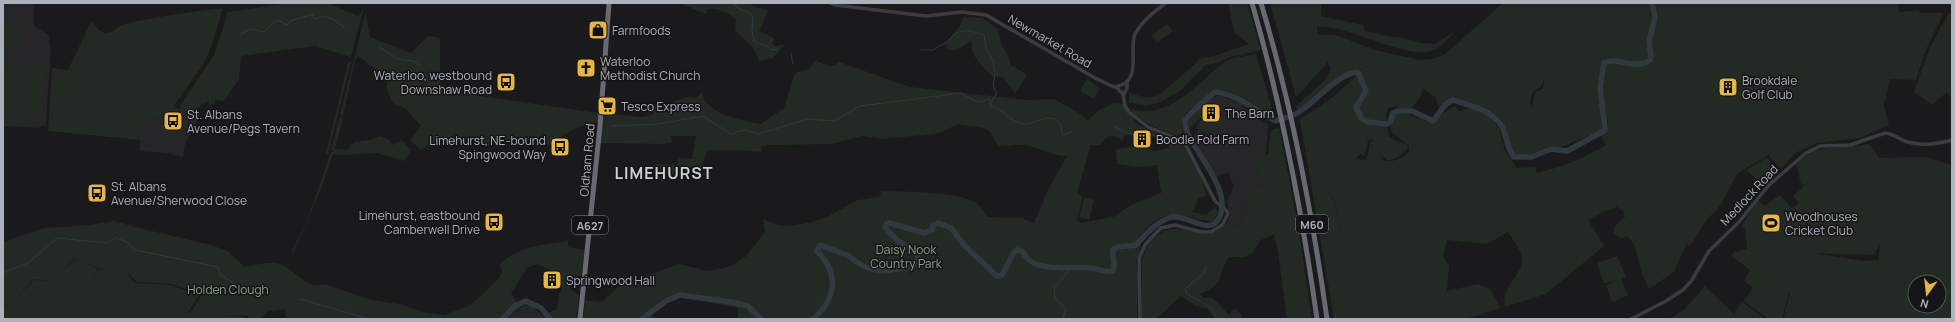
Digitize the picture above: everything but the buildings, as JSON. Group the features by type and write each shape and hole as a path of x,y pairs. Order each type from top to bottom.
{"highway":[{"name":"Oldham Road","path":"580,319 600,126 609,3"},
{"name":"M60","path":"1252,3 1285,131 1299,206 1317,319"},
{"name":"M60","path":"1261,3 1289,105 1294,129 1308,200 1326,319"}],"street":[{"name":"Newmarket Road","path":"830,3 835,6 913,16 944,15 962,12 986,16 1101,82 1116,87"},
{"path":"1123,96 1134,64 1136,34 1145,20 1166,3"},
{"path":"1127,81 1116,87 1123,96 1126,110 1154,130 1178,139 1187,147 1217,203 1226,210 1227,216 1225,222 1215,230 1201,232 1181,226 1167,226 1158,231 1145,245 1139,258 1140,319"},
{"name":"Medlock Road","path":"1631,319 1666,301 1683,290 1692,280 1706,255 1738,223 1758,197 1780,174 1815,148 1850,145 1885,133 1907,142 1915,143 1929,144 1952,140"}],"shaded area":[{"path":"3,3 34,3 34,26 48,34 51,48 46,125 37,128 3,126"},
{"path":"1224,95 1227,99 1238,101 1253,116 1268,125 1266,154 1254,159 1263,186 1250,202 1247,202 1246,216 1239,228 1227,222 1230,217 1227,201 1234,186 1228,172 1217,177 1191,137 1200,131 1204,133 1209,130 1214,131 1214,118 1210,99"},
{"path":"174,106 188,114 191,111 200,115 185,144 183,157 166,153 140,151 140,139 135,125 169,114"},
{"path":"523,306 532,306 546,319 508,319"}],"green space":[{"path":"291,3 328,3 358,16 361,13 365,3 351,57 315,46 241,56 239,79 224,101 215,100 215,104 209,105 208,101 188,114 180,110 180,106 214,55 228,12"},
{"path":"681,3 747,3 768,11 759,31 774,38 772,44 775,46 785,45 773,58 759,61 752,47 735,30 736,20 733,17 716,9 708,9 705,14"},
{"path":"1228,3 1247,3 1261,50 1229,57 1222,61 1205,66 1180,91 1158,103 1145,106 1129,102 1129,93 1148,98 1159,95 1199,59 1211,57 1249,44 1234,32"},
{"path":"1270,3 1321,3 1321,16 1363,25 1365,31 1392,37 1405,38 1421,43 1435,44 1454,32 1439,47 1425,52 1396,48 1346,31 1317,27 1317,34 1336,35 1375,50 1420,60 1432,59 1444,55 1503,3 1898,3 1899,12 1919,10 1920,13 1944,13 1926,50 1916,80 1890,79 1884,105 1889,125 1860,138 1816,143 1796,153 1781,169 1768,155 1737,174 1721,205 1706,221 1690,246 1686,244 1674,272 1649,289 1642,273 1634,244 1627,236 1621,238 1613,234 1614,227 1625,217 1623,211 1617,207 1605,211 1588,220 1604,246 1546,294 1505,307 1504,300 1506,293 1522,263 1521,254 1508,232 1487,244 1447,240 1443,257 1449,266 1447,291 1478,284 1490,289 1501,308 1465,319 1334,319 1300,119 1333,97 1362,69 1350,71 1309,101 1302,109 1297,111 1296,106 1325,80 1331,69 1328,62 1296,97","holes":["1544,79 1543,89 1536,91 1532,106 1535,110 1530,104 1532,94 1541,87","1422,88 1435,97 1440,109 1448,101 1457,100 1479,107 1494,115 1502,123 1510,148 1515,155 1529,155 1547,147 1559,148 1600,131 1608,119 1607,131 1601,135 1606,145 1573,162 1537,173 1535,167 1517,168 1505,151 1499,128 1490,116 1472,108 1459,111 1455,106 1433,122 1428,122 1407,114 1396,114 1389,125 1392,132 1409,146 1409,152 1397,160 1388,161 1398,157 1407,150 1407,145 1389,137 1386,114 1388,108 1396,106 1398,110 1410,110 1421,96","1373,139 1374,142 1370,142 1368,155 1365,160 1355,159 1360,154 1365,156 1368,140","1375,143 1382,156 1388,161 1384,161","1325,186 1335,202 1356,318 1335,203"]},
{"path":"367,7 366,16 370,37 411,53 428,36 440,38 440,81 446,89 452,92 598,113 598,122 584,125 571,131 548,147 542,136 487,146 483,145 479,139 470,138 437,147 433,144 426,146 422,150 410,141 421,126 406,109 393,103 387,90 386,77 358,56 355,60 343,116 340,115"},
{"path":"223,8 206,59 202,66 169,114 136,125 140,140 48,131 52,68 68,70 91,22 100,30 109,33 123,25 137,21 174,14"},
{"path":"1949,13 1952,13 1952,99 1947,92 1932,105 1914,92 1930,47"},
{"path":"963,17 983,18 998,30 1001,43 1010,60 1011,67 1013,66 1027,75 1015,93 1003,77 992,76 981,64 973,52 972,41 954,50 946,48 949,39 960,25"},
{"path":"3,23 19,24 18,49 3,49"},
{"path":"1167,24 1173,31 1157,42 1152,35"},
{"path":"1256,54 1274,116 1242,97 1224,90 1216,90 1208,94 1200,104 1189,110 1185,115 1182,133 1178,136 1146,122 1134,114 1129,108 1144,111 1156,110 1167,106 1188,93 1225,62 1231,59"},
{"name":"Daisy Nook Country Park","path":"816,60 830,66 839,62 910,87 1028,100 1054,99 1082,115 1087,121 1099,110 1114,103 1122,104 1137,124 1165,137 1159,139 1142,132 1136,136 1125,135 1122,141 1110,136 1100,145 1091,145 1077,193 1083,196 1077,221 1080,223 1113,217 1131,205 1161,193 1157,165 1139,167 1117,164 1116,149 1139,146 1155,151 1168,148 1170,139 1178,143 1190,155 1198,170 1207,195 1199,198 1192,212 1205,214 1210,212 1215,206 1218,213 1212,221 1175,214 1169,215 1157,219 1138,238 1141,245 1136,261 1138,277 1137,319 738,319 738,308 698,300 698,295 678,294 665,299 653,308 653,319 583,319 585,300 599,302 603,301 620,285 679,264 707,271 733,265 745,257 765,232 763,219 778,225 790,226 812,222 829,216 858,200 880,197 881,191 930,193 957,196 976,203 988,217 1022,218 1034,223 1048,190 1067,156 1061,156 1026,145 999,146 990,132 979,127 958,124 940,133 924,135 881,139 862,136 831,144 768,145 761,147 761,152 708,150 701,167 680,170 672,174 663,182 656,176 656,164 677,165 679,158 692,159 696,136 671,136 672,142 663,144 600,143 604,113 641,117 652,115 656,105 664,105 686,97 697,98 701,93 705,101 710,106 723,114 739,120 761,124 784,108 795,73 809,69"},
{"path":"351,62 328,154 326,153 348,63"},
{"path":"43,64 45,69 42,113 40,120 34,123 3,122 3,66"},
{"path":"1087,79 1100,88 1094,99 1080,91"},
{"path":"1210,98 1212,108 1208,109 1211,118 1204,115 1204,118 1200,118 1187,131 1187,120"},
{"path":"340,117 343,118 335,149 347,150 354,142 370,140 381,136 391,141 392,145 402,140 411,150 405,161 376,153 346,155 333,154 323,184 293,253 292,252 309,215 331,152 334,152 331,150"},
{"path":"1201,120 1214,123 1214,132 1209,130 1207,133 1201,131 1198,134 1196,127"},
{"path":"1279,128 1297,219 1312,319 1287,319 1278,252 1274,234 1261,240 1252,253 1245,257 1229,257 1214,286 1200,294 1203,298 1213,298 1229,315 1234,308 1241,314 1242,319 1214,319 1208,309 1195,306 1181,296 1156,319 1141,319 1142,261 1143,255 1150,243 1160,234 1172,229 1209,234 1220,229 1227,222 1239,228 1246,216 1247,202 1250,202 1251,191 1263,186 1254,159 1268,154 1271,130"},
{"path":"1870,144 1879,158 1926,157 1952,165 1952,319 1783,319 1789,293 1782,319 1768,319 1744,301 1753,287 1744,281 1750,270 1731,256 1734,252 1747,249 1745,228 1741,226 1758,200 1764,206 1780,195 1792,208 1799,203 1793,196 1808,183 1804,185 1801,184 1796,164 1814,150","holes":["1880,244 1878,260 1865,261 1811,253 1874,255"]},
{"path":"1767,157 1777,173 1765,186 1746,170"},
{"path":"1084,197 1094,200 1089,220 1079,217"},
{"name":"Holden Clough","path":"115,221 211,245 228,251 244,267 275,263 288,268 311,284 325,284 371,300 400,304 422,312 444,315 471,305 498,279 502,272 500,264 515,253 532,247 568,241 568,247 585,250 581,276 572,277 570,289 579,295 576,319 546,319 543,315 557,309 559,293 562,292 560,275 537,264 527,268 511,293 520,308 508,319 287,319 284,309 268,311 261,319 248,319 248,316 219,315 245,317 245,319 3,319 3,306 9,305 3,305 3,242 45,228 89,225","holes":["75,258 76,258 53,281","83,262 100,269 111,269 98,270 90,285 98,269","127,272 136,282 172,284 202,295 190,313 188,313 199,295 171,285 134,283","34,279 53,281 34,280 9,305"]},
{"path":"1617,256 1626,277 1621,279 1628,295 1612,302 1606,285 1617,280 1604,284 1597,263"},
{"path":"1705,286 1737,317 1734,313 1742,302 1765,319 1671,318 1684,310"}],"waterway":[{"path":"733,3 739,9 750,13 753,17 752,31 754,41 772,50 778,49"},
{"path":"813,319 827,303 832,286 832,277 829,269 817,251 820,245 847,255 863,266 874,270 883,271 912,267 916,262 918,256 915,251 898,241 885,228 887,223 924,233 932,230 933,225 938,223 951,228 965,246 997,276 1002,275 1014,252 1018,250 1023,252 1028,259 1035,264 1044,266 1054,268 1084,267 1113,271 1113,250 1118,247 1136,245 1152,229 1166,219 1177,217 1203,225 1215,223 1219,218 1222,209 1222,198 1214,177 1186,130 1185,123 1186,118 1215,92 1232,96 1276,121 1299,112 1343,77 1351,73 1358,72 1366,91 1356,107 1361,118 1367,122 1387,124 1390,122 1393,113 1398,111 1412,111 1433,121 1446,104 1453,100 1492,115 1501,125 1509,149 1514,157 1531,157 1551,149 1567,151 1604,131 1605,129 1600,88 1604,63 1616,61 1639,64 1650,60 1651,56 1649,42 1655,17 1652,3"},
{"path":"241,34 250,29 264,32 270,25 278,20 287,25 290,21 313,14 313,18 315,19 325,16 336,21 345,28"},
{"path":"921,50 934,50 962,31 969,31 984,35 986,48 993,60 995,75 993,86 997,93 991,102"},
{"path":"380,47 397,59 414,61 420,66"},
{"path":"791,53 793,64"},
{"path":"612,126 658,124 703,116 732,135 736,132 746,130 758,134 807,119 834,121 860,106 961,93 979,102 989,99 991,106 1023,124 1028,124 1046,118 1052,118 1057,120 1062,134 1064,135 1071,132"},
{"path":"1115,127 1128,134 1134,134 1142,131 1165,139"},
{"path":"1179,133 1186,129"},
{"path":"3,273 28,263 57,238 107,243 116,238 127,242 135,250 218,267 220,275 237,285"},
{"path":"1207,266 1203,274 1185,289 1187,294 1212,308 1217,319"},
{"path":"1063,319 1066,308 1058,302 1054,291 1070,267"},
{"path":"642,319 666,301 680,295 731,302 748,306 761,319"},
{"path":"300,299 369,319"},
{"path":"502,319 515,306 526,301 541,308 550,319"}],"place":[{"name":"Farmfoods","path":"598,30"},
{"name":"Waterloo Methodist Church","path":"586,68"},
{"name":"Waterloo, westbound Downshaw Road","path":"506,82"},
{"name":"Brookdale Golf Club","path":"1728,87"},
{"name":"Tesco Express","path":"607,106"},
{"name":"The Barn","path":"1211,113"},
{"name":"St. Albans Avenue/Pegs Tavern","path":"173,121"},
{"name":"Boodle Fold Farm","path":"1142,139"},
{"name":"Limehurst, NE-bound Spingwood Way","path":"560,147"},
{"name":"St. Albans Avenue/Sherwood Close","path":"97,193"},
{"name":"Limehurst, eastbound Camberwell Drive","path":"494,222"},
{"name":"Woodhouses Cricket Club","path":"1771,223"},
{"name":"Springwood Hall","path":"552,280"}],"district":[{"name":"LIMEHURST","path":"664,173"}]}
